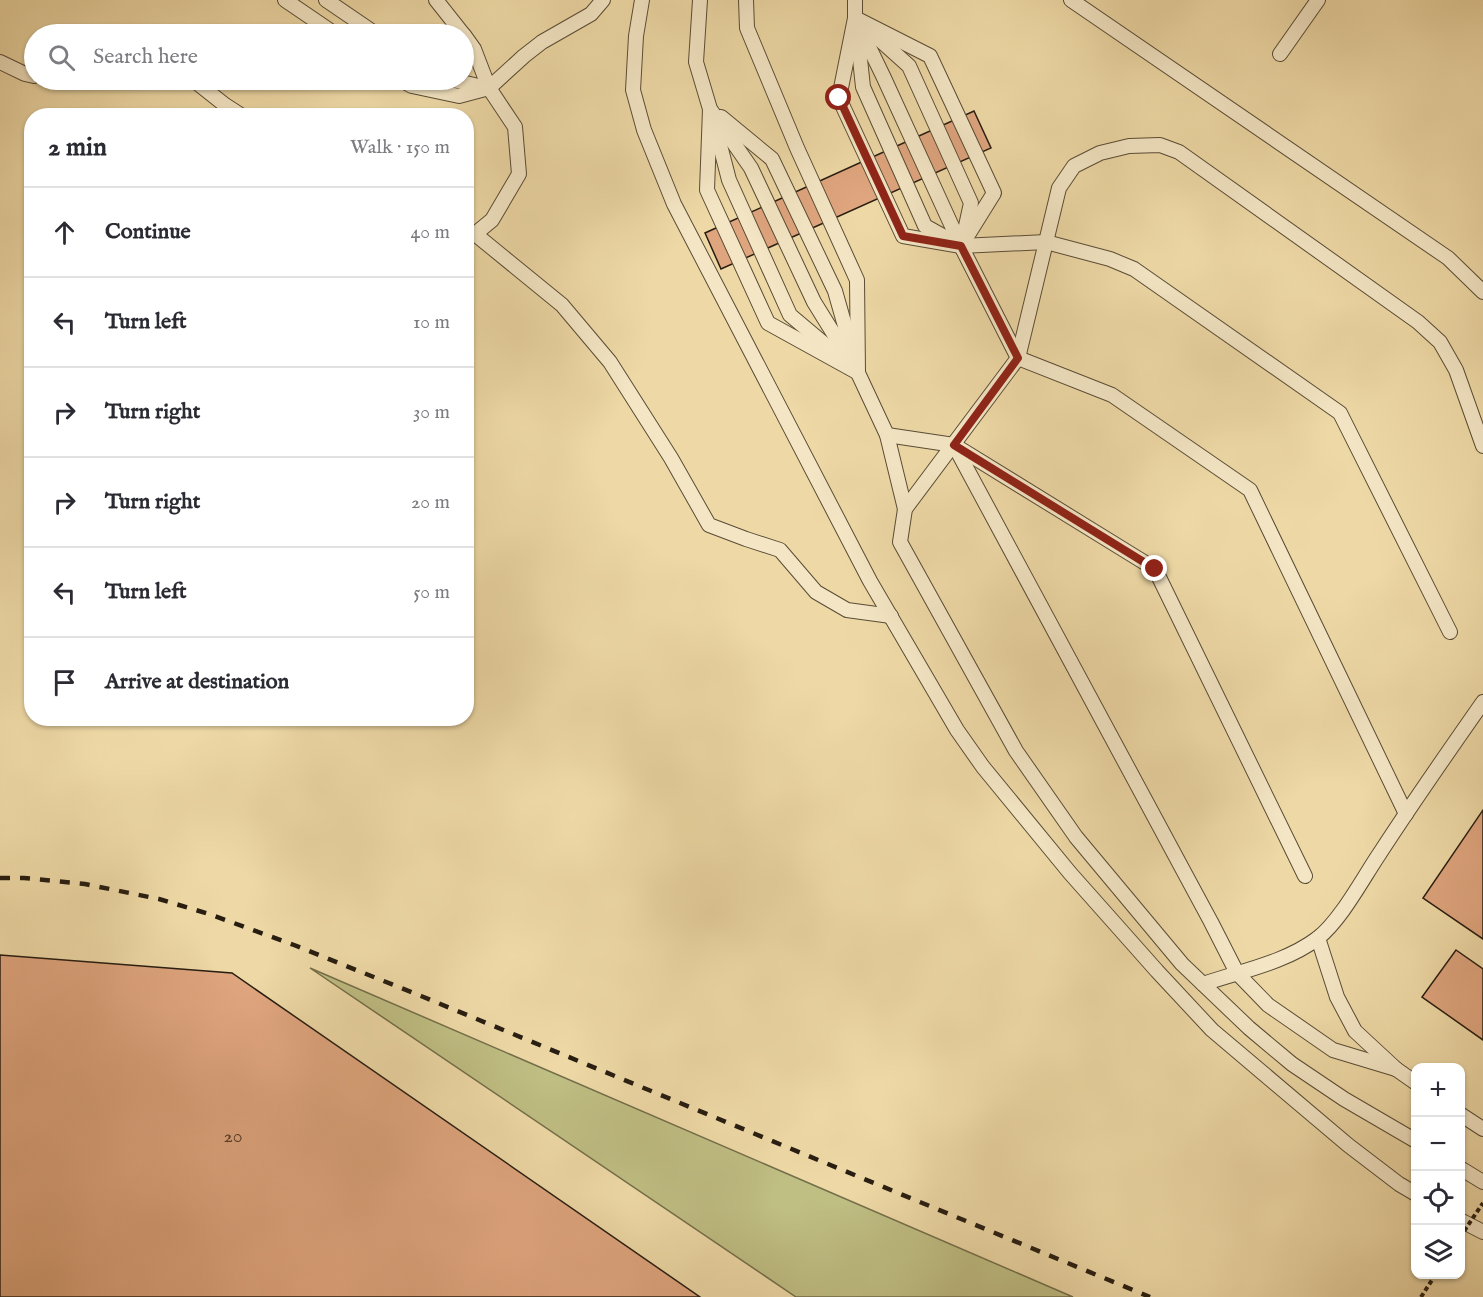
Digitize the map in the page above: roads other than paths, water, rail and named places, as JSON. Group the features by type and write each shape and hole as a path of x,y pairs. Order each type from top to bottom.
{"lane":[{"path":"285,0 320,24"},
{"path":"326,0 361,24"},
{"path":"436,0 455,24"},
{"path":"431,90 459,96 489,88 524,56 591,14 603,0"},
{"path":"642,0 636,36 633,90 644,130 674,204 870,581 957,730 983,767 1070,873 1157,971 1220,1037 1348,1144 1411,1191"},
{"path":"700,0 696,62 729,180 790,315 858,373"},
{"path":"746,0 747,28 772,90 857,280 858,373"},
{"path":"855,0 863,87 925,226 961,246"},
{"path":"1071,0 1448,258 1483,292"},
{"path":"1280,54 1318,0"},
{"path":"855,18 961,246 1018,358 1112,394 1250,490 1406,814"},
{"path":"855,18 839,98 903,236 961,246 1046,242 1110,259 1134,269 1340,413 1450,632"},
{"path":"855,18 930,56 994,194 961,246"},
{"path":"855,18 909,66 971,203 961,246"},
{"path":"474,49 489,88 515,127 519,174 492,220 474,233"},
{"path":"0,62 24,74"},
{"path":"474,85 489,88"},
{"path":"206,90 230,108"},
{"path":"710,109 772,159 835,291 858,373"},
{"path":"710,109 707,190 768,323 858,373"},
{"path":"710,109 751,168 814,302 858,373 887,435 905,509 900,542 1016,752 1076,837 1182,964 1249,1028 1292,1064 1344,1099 1411,1138"},
{"path":"905,509 1018,358 1059,188 1074,166 1100,153 1129,146 1160,145 1179,152 1418,322 1440,342 1456,370 1483,446"},
{"path":"474,237 562,305 610,362 671,458 709,525 780,550 816,592 847,610 891,616"},
{"path":"887,435 954,445 1155,569 1305,876"},
{"path":"954,445 1206,911 1237,973 1268,1005 1333,1050 1396,1069"},
{"path":"1203,984 1263,965 1291,953 1318,938 1336,920 1483,702"},
{"path":"1318,938 1337,997 1355,1031 1396,1069 1411,1080"},
{"path":"1465,1117 1483,1129"},
{"path":"1465,1171 1483,1182"},
{"path":"1465,1222 1483,1232"}],"railway":[{"path":"0,878 85,884 159,899 209,914 421,996 1150,1297"}]}
